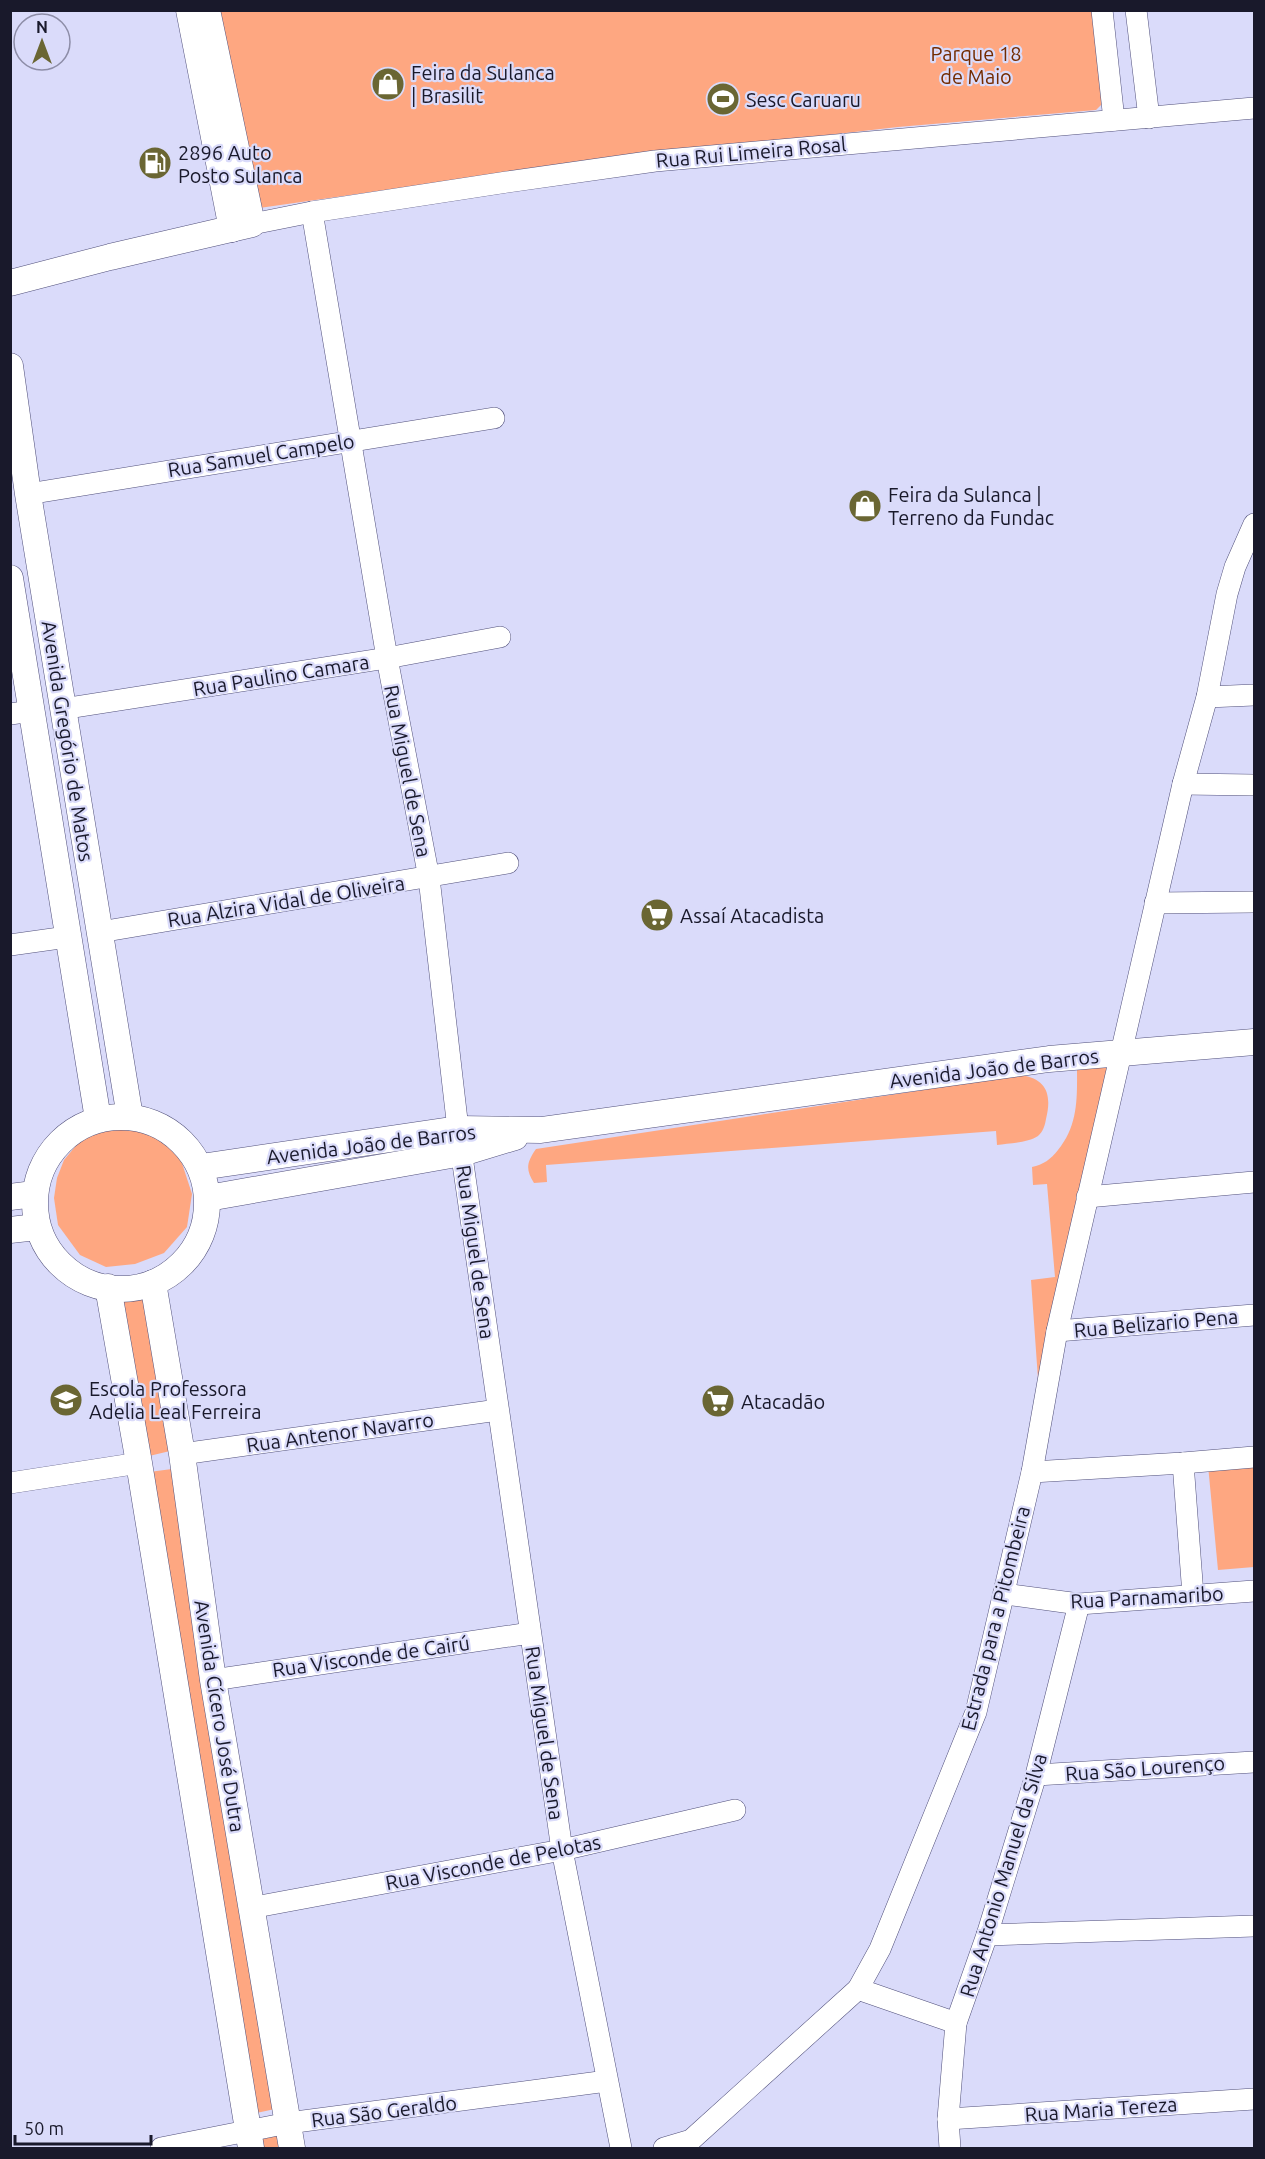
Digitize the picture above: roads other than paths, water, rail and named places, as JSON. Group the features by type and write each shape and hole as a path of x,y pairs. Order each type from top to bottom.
{"street":[{"path":"189,10 242,226"},
{"path":"207,10 242,226"},
{"path":"1102,10 1114,120"},
{"path":"1136,10 1149,118"},
{"name":"Rua Rui Limeira Rosal","path":"242,226 312,212 655,161 1254,108"},
{"name":"Rua Miguel de Sena","path":"312,212 387,658 429,878 460,1141 562,1850 621,2148"},
{"path":"10,283 242,226"},
{"name":"Avenida Gregório de Matos","path":"10,366 62,709 130,1117"},
{"name":"Rua Samuel Campelo","path":"28,494 494,418"},
{"name":"Avenida João de Barros","path":"201,1167 460,1141 1049,1059 1120,1053 1183,784 1207,697 1227,594 1245,567 1254,524"},
{"name":"Avenida Gregório de Matos","path":"10,578 21,712 68,937 98,1119"},
{"name":"Rua Paulino Camara","path":"62,709 387,658 500,637"},
{"path":"1207,697 1254,695"},
{"path":"1183,784 1254,785"},
{"name":"Rua Alzira Vidal de Oliveira","path":"100,932 508,863"},
{"path":"1155,903 1254,902"},
{"path":"10,945 68,937"},
{"path":"1120,1053 1254,1042"},
{"name":"Estrada para a Pitombeira","path":"664,2148 690,2140 858,1989 880,1949 976,1712 1032,1472 1057,1331 1120,1053"},
{"path":"130,1117 159,1125 184,1143 201,1167 208,1198 205,1225 194,1250 176,1269 153,1283 132,1288 108,1287 87,1282 66,1269 49,1251 22,1195 56,1145 76,1128 98,1119 130,1117"},
{"name":"Avenida João de Barros","path":"208,1198 460,1141"},
{"path":"1087,1197 1254,1182"},
{"path":"10,1230 37,1227"},
{"name":"Avenida Cícero José Dutra","path":"153,1283 182,1454 213,1680 292,2148"},
{"name":"Avenida Cícero José Dutra","path":"108,1287 163,1603 250,2140"},
{"name":"Rua Belizario Pena","path":"1057,1331 1254,1315"},
{"name":"Rua Antenor Navarro","path":"182,1454 498,1410"},
{"path":"1032,1472 1254,1457"},
{"path":"10,1482 139,1462"},
{"path":"1183,1463 1192,1595"},
{"name":"Rua Parnamaribo","path":"1005,1594 1079,1604 1254,1590"},
{"path":"163,1603 202,1598"},
{"name":"Rua Antonio Manuel da Silva","path":"950,2148 948,2119 956,2023 987,1935 1036,1775 1079,1604"},
{"name":"Rua Visconde de Cairú","path":"213,1680 530,1633"},
{"name":"Rua São Lourenço","path":"1036,1775 1254,1762"},
{"name":"Rua Visconde de Pelotas","path":"250,1908 562,1850 735,1810"},
{"path":"987,1935 1254,1926"},
{"path":"858,1989 956,2023"},
{"name":"Rua São Geraldo","path":"161,2148 250,2140 288,2123 608,2081"},
{"name":"Rua Maria Tereza","path":"948,2119 1254,2099"}],"place":[{"name":"Feira da Sulanca | Brasilit","path":"388,84"},
{"name":"Sesc Caruaru","path":"723,99"},
{"name":"2896 Auto Posto Sulanca","path":"155,163"},
{"name":"Feira da Sulanca | Terreno da Fundac","path":"865,506"},
{"name":"Assaí Atacadista","path":"657,915"},
{"name":"Escola Professora Adelia Leal Ferreira","path":"66,1400"},
{"name":"Atacadão","path":"718,1401"}],"park label":[{"name":"Parque 18 de Maio","path":"976,64"}]}
